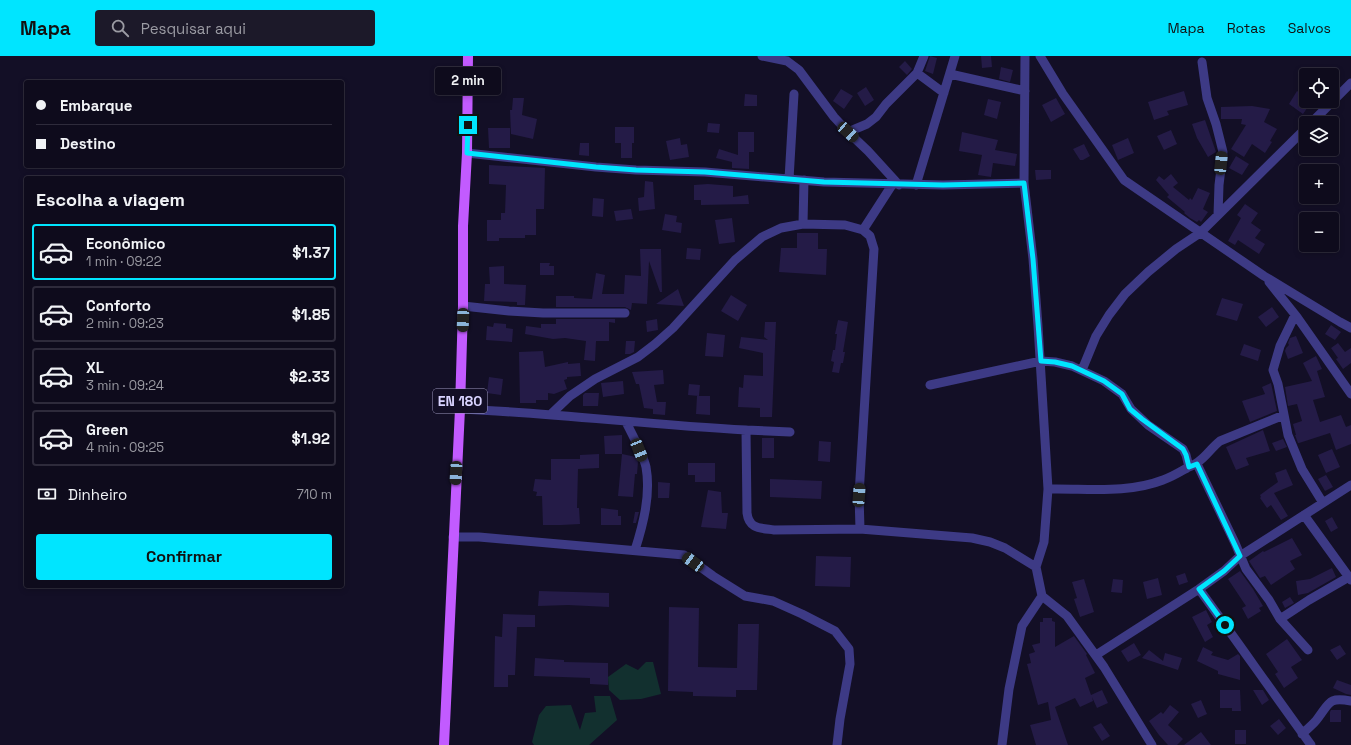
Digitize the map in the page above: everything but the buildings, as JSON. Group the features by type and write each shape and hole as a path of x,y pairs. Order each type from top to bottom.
{"main road":[{"name":"EN 180","path":"444,745 460,409 468,56"}],"street":[{"path":"762,56 787,61 799,70 834,117 868,151 896,185"},
{"path":"848,132 876,118 886,104 917,73 924,56"},
{"path":"916,185 955,56"},
{"path":"1025,56 1024,183 1033,259 1041,361 1048,488 1044,542 1036,567 1042,596 1066,616 1096,655 1152,745"},
{"path":"1040,56 1063,94 1124,180 1264,276 1351,328"},
{"path":"1202,62 1207,98 1216,124 1223,152 1219,185 1218,215"},
{"path":"917,73 944,93"},
{"path":"950,74 1025,91"},
{"path":"1318,116 1351,83"},
{"path":"789,179 794,94"},
{"path":"1082,370 1096,336 1109,315 1125,294 1148,272 1176,249 1200,233 1299,135"},
{"path":"467,153 596,167 705,172 848,183 896,185 973,185 1024,183"},
{"path":"803,224 804,180"},
{"path":"863,230 896,185"},
{"path":"550,415 570,396 595,379 638,357 656,344 673,328 735,260 762,237 781,228 803,224 845,225 863,230 870,236 874,249 859,495 860,529"},
{"path":"1264,276 1296,315 1351,394"},
{"path":"463,306 543,313 625,313"},
{"path":"1296,315 1280,346 1273,370 1278,384 1288,435 1302,470 1323,503"},
{"path":"930,385 1041,361 1055,362 1072,366 1117,390 1122,394 1130,409 1183,449 1193,465 1246,569 1269,600 1280,619 1308,650"},
{"path":"460,409 506,411 626,422 790,432"},
{"path":"1048,488 1096,489 1147,485 1164,480 1204,458 1212,446 1220,441 1284,415"},
{"path":"626,422 646,467 646,505 635,550"},
{"path":"746,430 747,513 748,521 753,526 762,529 774,530 860,529 972,538 1005,548 1036,567"},
{"path":"1096,655 1199,589 1224,571 1240,556 1351,485"},
{"path":"1280,619 1309,600 1350,579 1304,516"},
{"path":"453,537 479,537 684,555 713,576 745,596 773,601 835,631 850,649 850,664 837,745"},
{"path":"1199,589 1311,745"},
{"path":"1002,745 1009,689 1022,626 1042,596"},
{"path":"1302,734 1318,718 1328,703 1331,701 1351,701"}],"green space":[{"path":"646,662 653,662 661,694 641,699 620,700 609,690 608,677 626,664 638,670"},
{"path":"594,696 610,696 617,720 589,745 534,745 532,742 539,715 546,706 571,705 580,730 585,713 596,712"}],"route":[{"path":"468,125 467,153 554,163 636,170 705,172 824,182 892,185 973,185 1024,183 1033,259 1041,361 1055,362 1072,366 1104,381 1122,394 1130,409 1148,425 1178,444 1183,449 1189,467 1197,464 1240,556 1224,571 1199,589 1225,625"}]}
